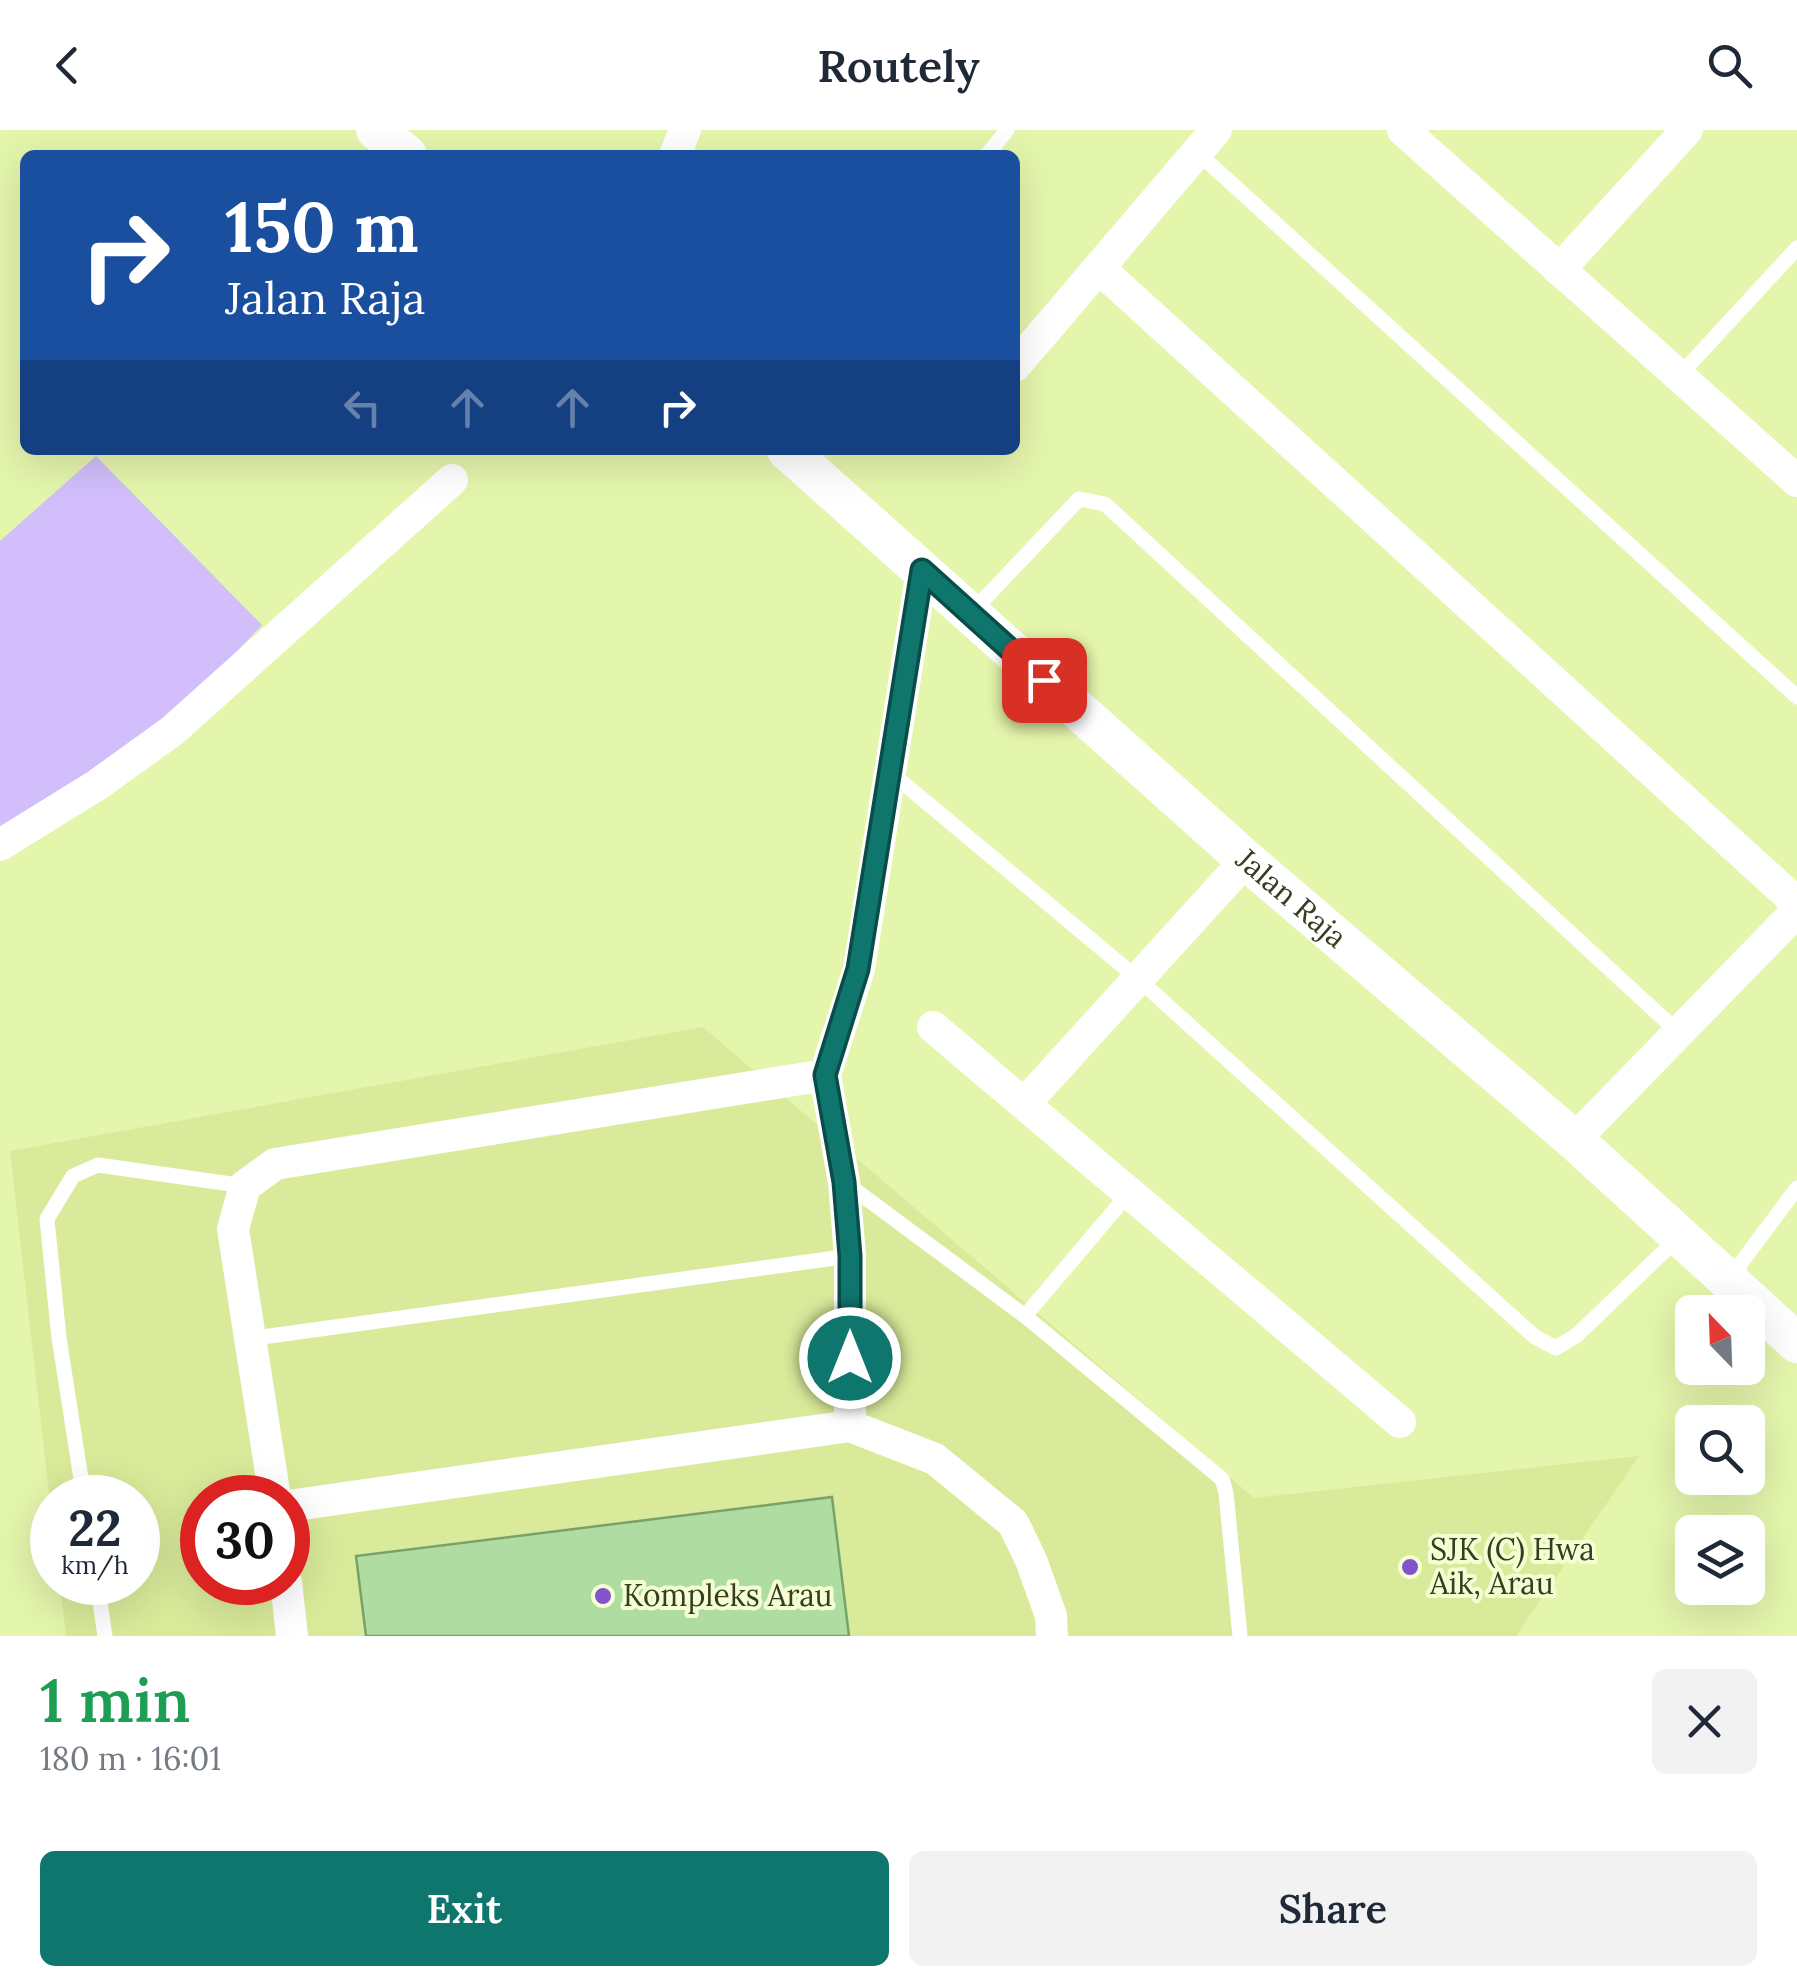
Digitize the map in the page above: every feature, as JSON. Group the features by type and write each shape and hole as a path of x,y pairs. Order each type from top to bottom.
{"street":[{"path":"376,130 401,150"},
{"path":"1402,130 1797,481"},
{"path":"1560,270 1687,130"},
{"path":"1020,360 1206,141"},
{"path":"1099,268 1797,903"},
{"name":"Jalan Raja","path":"794,455 1246,860 1574,1140 1797,1343"},
{"path":"0,845 97,785 172,731 452,480"},
{"path":"850,1426 850,1256 844,1182 825,1075 858,969 922,570"},
{"path":"1026,1102 1246,860"},
{"path":"1574,1140 1797,911"},
{"path":"933,1027 1400,1422"},
{"path":"271,1475 233,1229 245,1186 275,1164 825,1075"},
{"path":"310,1503 850,1426 935,1459 1012,1523 1031,1560 1051,1616 1052,1636"},
{"path":"289,1605 292,1636"}],"lane":[{"path":"990,150 1007,130"},
{"path":"1206,141 1797,697"},
{"path":"1679,376 1797,248"},
{"path":"971,614 1079,499 1105,504 1679,1033"},
{"path":"890,772 1136,978 1535,1336 1556,1348 1680,1237"},
{"path":"80,1475 59,1338 48,1219 73,1176 98,1164 245,1186"},
{"path":"844,1182 1025,1316 1222,1479 1240,1636"},
{"path":"1729,1279 1797,1188"},
{"path":"1025,1316 1129,1193"},
{"path":"248,1339 850,1256"},
{"path":"100,1605 105,1636"}],"shaded area":[{"path":"96,456 262,625 160,732 0,833 0,541"},
{"path":"703,1027 1254,1498 1639,1456 1516,1636 66,1636 62,1605 160,1605 160,1475 47,1475 10,1151"}],"building":[{"name":"Kompleks Arau","path":"832,1497 849,1636 366,1636 356,1556"}],"place":[{"name":"SJK (C) Hwa Aik, Arau","path":"1410,1567"},
{"name":"Kompleks Arau","path":"603,1596"}],"route":[{"path":"850,1358 850,1256 844,1182 825,1075 858,969 922,570 1044,680"}]}
